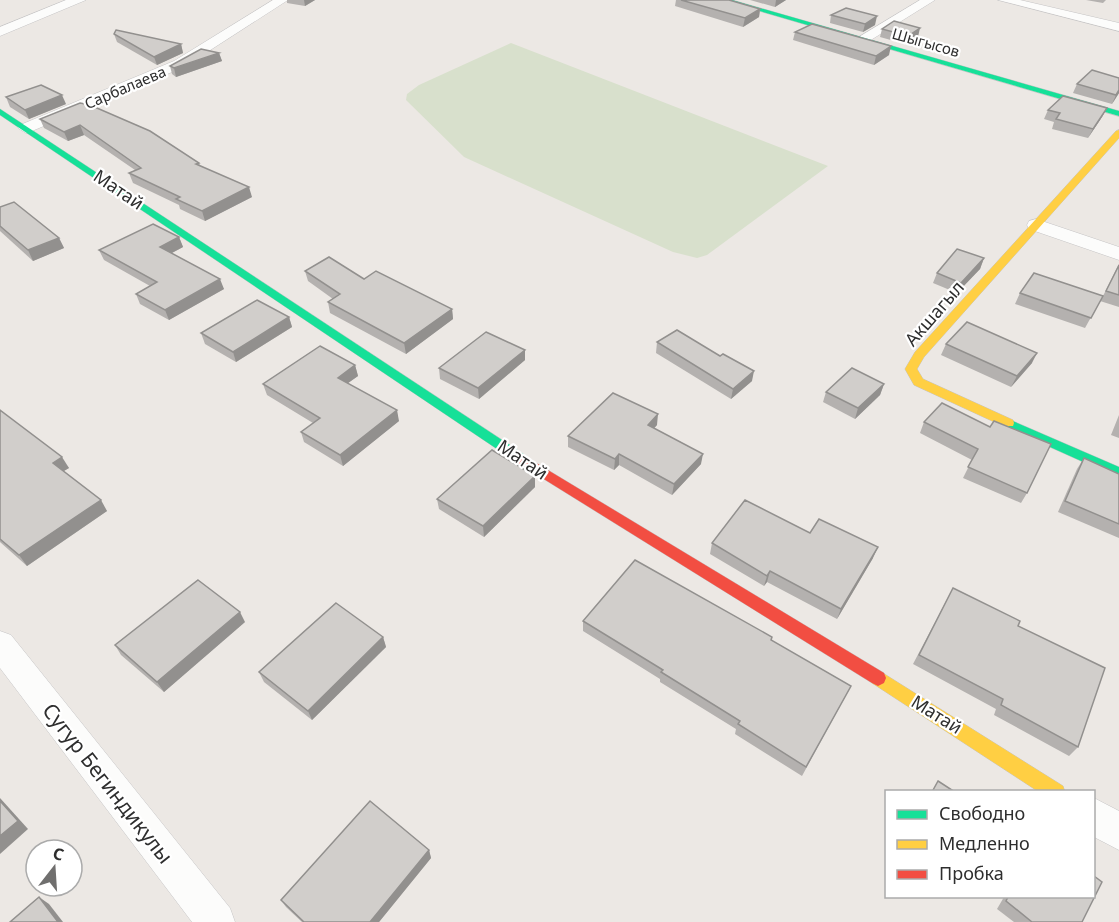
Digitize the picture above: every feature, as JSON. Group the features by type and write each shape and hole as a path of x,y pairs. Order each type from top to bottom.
{"street":[{"path":"0,32 58,6 80,0"},
{"name":"Сарбалаева","path":"26,128 179,64 282,0"},
{"name":"Шыгысов","path":"725,0 1119,114"},
{"path":"861,40 929,0"},
{"path":"1004,0 1119,27"},
{"name":"Матай","path":"0,111 566,488 926,706 1053,790"},
{"name":"Акшагыл","path":"1119,133 919,355 911,369 918,382 1119,472"},
{"path":"1036,225 1119,254"},
{"name":"Сугур Бегиндикулы","path":"0,644 216,922"},
{"path":"1095,817 1119,832"}],"green space":[{"path":"511,43 828,166 707,255 697,258 673,252 464,157 406,100 407,94 419,85"}],"building":[{"path":"681,0 729,0 760,9 745,18"},
{"path":"846,8 877,16 865,24 831,15"},
{"path":"894,21 920,28 908,36 882,29"},
{"path":"812,24 891,46 876,56 795,32"},
{"path":"116,30 181,44 154,57 114,34"},
{"path":"201,49 219,53 174,68 170,66"},
{"path":"1092,70 1119,78 1119,90 1116,95 1077,84"},
{"path":"41,85 62,95 25,110 6,97"},
{"path":"1063,96 1107,108 1093,129 1056,119 1060,113 1048,110"},
{"path":"80,103 90,105 150,131 199,163 196,164 249,187 202,211 176,199 180,197 129,173 141,168 80,125 64,132 40,119"},
{"path":"14,202 59,238 28,250 0,226 0,207"},
{"path":"153,224 179,237 160,247 220,279 165,310 136,294 157,282 99,250"},
{"path":"957,249 984,258 961,283 937,273"},
{"path":"329,257 364,279 376,271 452,309 404,343 328,302 340,294 305,271"},
{"path":"1119,265 1119,295 1106,291"},
{"path":"1034,273 1103,296 1091,318 1020,293"},
{"path":"257,300 289,317 233,352 201,333"},
{"path":"967,322 1037,353 1017,376 946,344"},
{"path":"677,330 720,356 723,354 754,371 733,389 657,342"},
{"path":"486,332 525,350 478,388 439,368"},
{"path":"320,346 355,365 338,378 397,410 340,455 301,432 320,418 263,384"},
{"path":"852,368 884,384 858,408 826,392"},
{"path":"613,393 658,414 648,425 703,454 674,484 619,454 615,459 568,436"},
{"path":"942,403 990,427 994,421 1051,444 1027,493 968,467 978,449 924,422"},
{"path":"0,410 62,457 53,463 101,500 19,555 0,539"},
{"path":"492,450 535,476 483,526 437,499"},
{"path":"1084,458 1119,474 1119,524 1065,501"},
{"path":"745,500 810,533 819,519 878,547 841,609 770,571 767,576 712,543"},
{"path":"635,560 772,637 771,640 851,686 806,767 738,724 740,721 661,672 663,670 583,621"},
{"path":"198,580 240,612 157,682 115,645"},
{"path":"953,588 1020,621 1018,626 1105,668 1078,747 1001,705 1003,699 919,655"},
{"path":"336,603 383,637 308,711 259,672"},
{"path":"938,781 952,790 933,790"},
{"path":"0,801 18,821 0,836"},
{"path":"370,801 429,850 370,922 304,922 281,900"},
{"path":"1095,877 1102,882 1095,896"},
{"path":"40,898 58,922 10,922"},
{"path":"1008,898 1094,898 1082,922 1032,922 1006,901"}],"traffic: fast":[{"path":"725,0 1119,114"},
{"path":"0,111 523,460"},
{"path":"1008,423 1119,473"}],"traffic: slow":[{"path":"1008,423 918,382 911,369 919,355 1119,133"},
{"path":"878,678 1053,790"}],"traffic: jam":[{"path":"523,460 878,678"}]}
